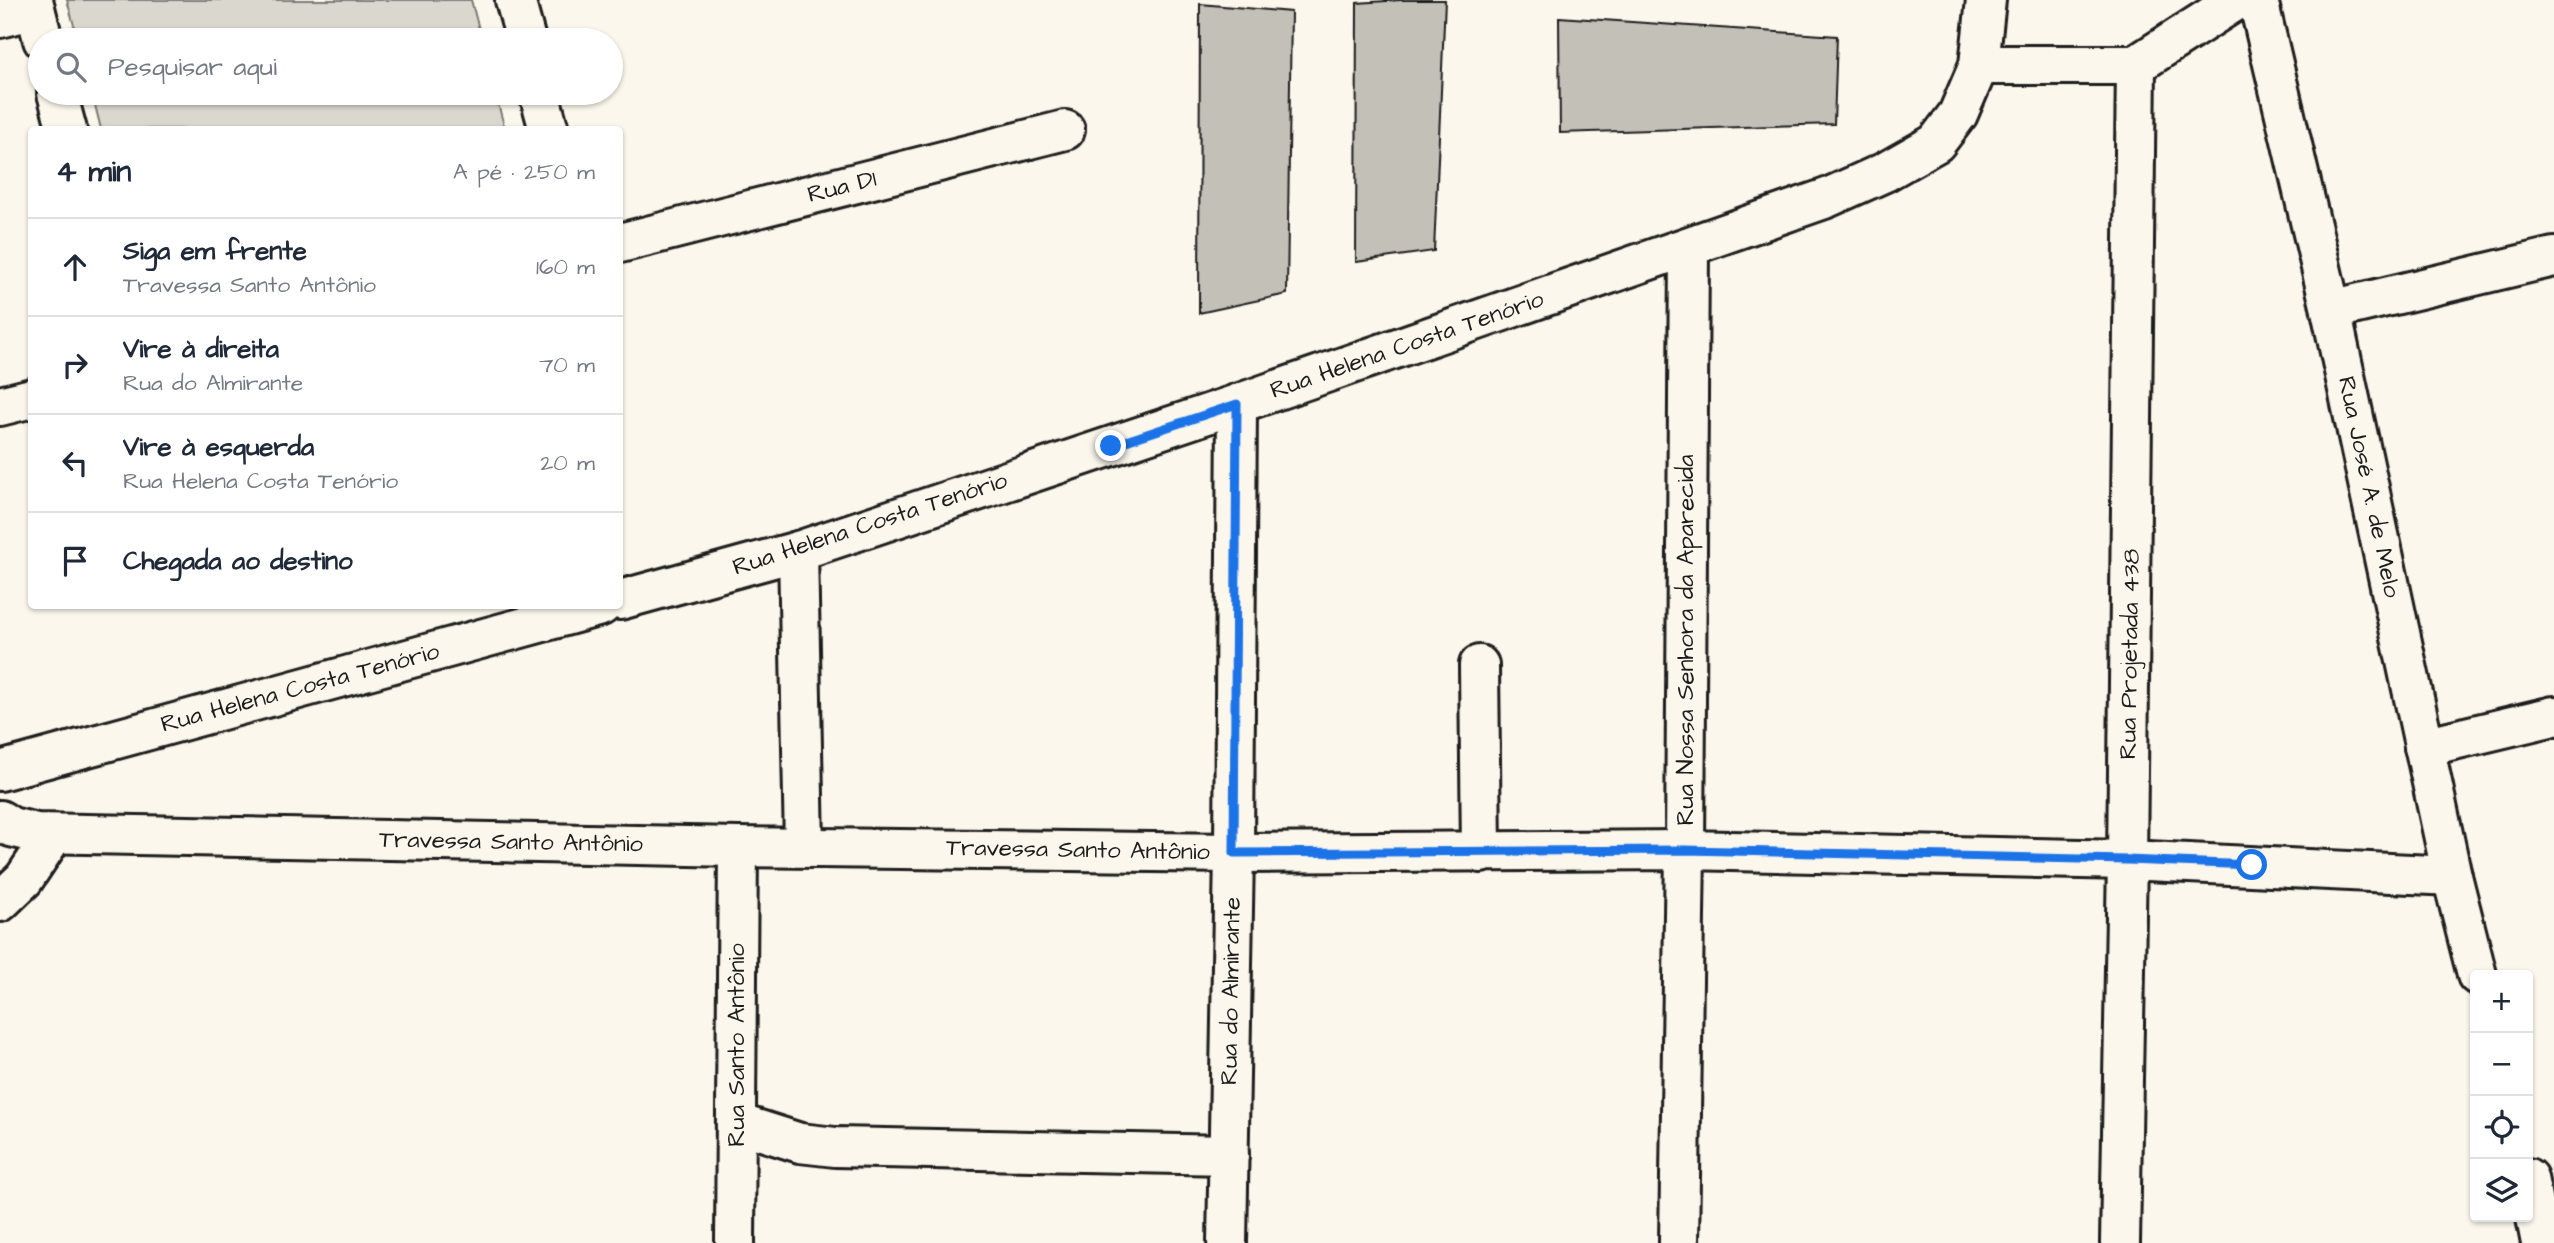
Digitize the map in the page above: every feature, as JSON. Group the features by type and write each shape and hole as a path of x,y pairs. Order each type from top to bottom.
{"street":[{"path":"515,0 523,28"},
{"path":"1979,65 2136,65 2237,0"},
{"name":"Rua José A. de Melo","path":"2258,0 2331,310 2452,876 2476,970"},
{"name":"Rua Helena Costa Tenório","path":"623,599 798,551 1237,404 1826,198 1885,172 1936,143 1958,114 1979,65 1986,10"},
{"name":"Rua Projetada 438","path":"2120,1243 2136,65"},
{"path":"60,105 66,126"},
{"path":"542,105 548,126"},
{"name":"Rua D1","path":"623,242 1065,131"},
{"name":"Rua Nossa Senhora da Aparecida","path":"1679,1243 1689,248"},
{"path":"2331,310 2554,257"},
{"path":"0,406 28,399"},
{"name":"Rua do Almirante","path":"1227,1243 1234,853 1237,404"},
{"path":"798,551 804,846"},
{"name":"Rua Helena Costa Tenório","path":"0,771 590,609"},
{"path":"1479,665 1481,853"},
{"path":"2424,747 2554,716"},
{"name":"Travessa Santo Antônio","path":"0,820 11,827 36,834 1234,853 1685,850 2127,860 2452,876"},
{"path":"0,902 24,880 54,834"},
{"name":"Rua Santo Antônio","path":"735,1243 738,847"},
{"path":"737,1123 800,1143 835,1147 1229,1155"},
{"path":"2537,1183 2541,1243"}],"shaded area":[{"path":"67,0 471,0 479,28 75,28"},
{"path":"95,105 498,105 504,126 100,126"}],"building":[{"path":"1445,0 1434,251 1356,262 1357,3"},
{"path":"1200,4 1291,12 1287,294 1199,313"},
{"path":"1559,17 1837,36 1834,124 1560,133"}],"route":[{"path":"1111,446 1237,404 1234,853 1685,850 2252,865"}]}
